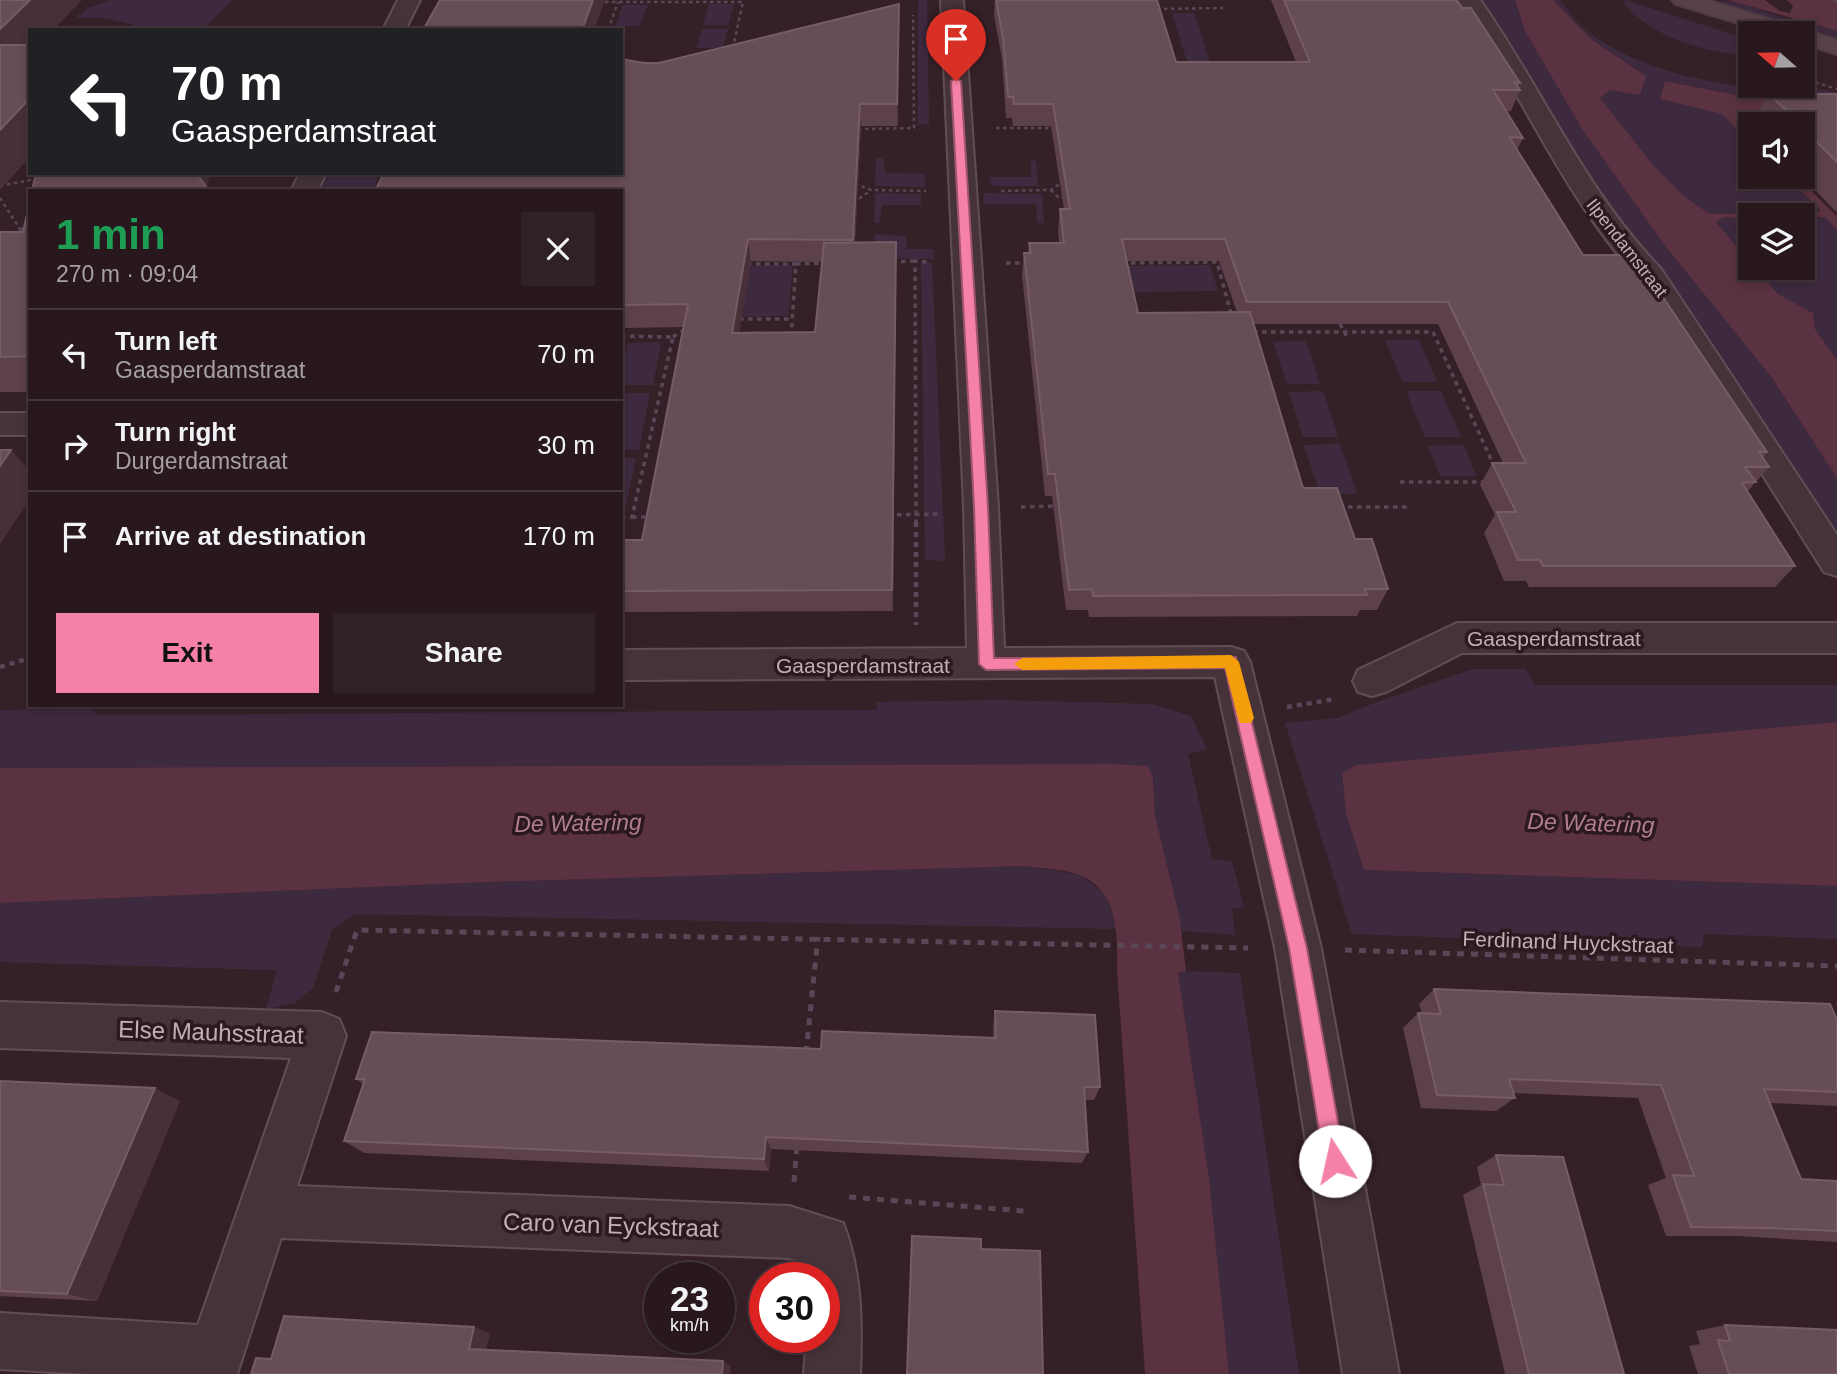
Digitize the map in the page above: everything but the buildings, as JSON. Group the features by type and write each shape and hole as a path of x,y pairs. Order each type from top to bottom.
{"street":[{"path":"395,28 409,0"},
{"path":"952,0 981,510 986,664"},
{"name":"Ilpendamstraat","path":"1469,0 1528,90 1570,171 1625,251 1651,275 1837,563"},
{"path":"1682,0 1753,21"},
{"path":"1815,40 1837,47"},
{"path":"0,424 28,424"},
{"name":"Gaasperdamstraat","path":"1372,681 1457,638 1837,638"},
{"name":"Gaasperdamstraat","path":"623,666 1231,662 1244,710"},
{"path":"1244,710 1298,948 1371,1374"},
{"name":"Else Mauhsstraat","path":"0,1025 322,1036 213,1364"},
{"name":"Caro van Eyckstraat","path":"264,1211 789,1232 824,1242 835,1327 832,1374"},
{"path":"0,1341 213,1364"}],"path":[{"path":"592,2 743,2 732,54"},
{"path":"609,28 618,2"},
{"path":"1157,9 1223,8"},
{"path":"853,129 914,128 913,13"},
{"path":"1815,82 1837,89"},
{"path":"958,128 1061,128"},
{"path":"0,186 50,176"},
{"path":"846,198 860,198 871,190"},
{"path":"1051,190 1059,198 1072,198"},
{"path":"0,198 21,231 28,229"},
{"path":"889,262 915,261"},
{"path":"743,264 836,263"},
{"path":"1123,263 1125,275"},
{"path":"791,345 796,264"},
{"path":"1218,266 1231,266"},
{"path":"728,319 792,319"},
{"path":"1340,324 1348,339"},
{"path":"623,336 673,337 693,325"},
{"path":"1244,328 1253,332 1433,332 1442,326"},
{"path":"1253,332 1257,345"},
{"path":"1433,332 1496,469"},
{"path":"632,517 673,337"},
{"path":"1400,482 1489,482"},
{"path":"887,515 1061,506"},
{"path":"1331,507 1408,507"},
{"path":"623,518 659,517"},
{"path":"0,667 28,659"},
{"path":"1244,710 1330,702 1372,681"},
{"path":"322,1036 357,930 818,937 1207,947"},
{"path":"806,1058 818,937"},
{"name":"Ferdinand Huyckstraat","path":"1298,948 1837,966"},
{"path":"789,1232 798,1139"},
{"path":"847,1197 1024,1211"}],"shaded area":[{"path":"111,0 232,0 207,25 197,28 130,28 133,25 104,18 76,18 88,8"},
{"path":"918,0 927,0 929,124 918,125"},
{"path":"1478,0 1515,0 1525,31 1582,129 1663,243 1772,378 1837,478 1837,541 1628,246"},
{"path":"1553,0 1560,0 1580,25 1617,51 1687,76 1738,85 1738,95 1666,81 1660,99 1722,114 1738,131 1738,189 1798,189 1813,203 1738,203 1738,213 1710,214 1685,197 1654,166 1600,98 1611,90 1646,76 1591,39"},
{"path":"1625,0 1738,36 1738,54 1698,47 1665,35 1636,16 1624,4"},
{"path":"1701,0 1738,2 1798,21 1771,21"},
{"path":"709,4 734,4 728,25 703,25"},
{"path":"623,5 648,5 639,26 615,26"},
{"path":"1172,13 1194,13 1214,75 1191,74"},
{"path":"1815,25 1837,31 1837,41 1815,34"},
{"path":"702,29 728,29 723,48 696,48"},
{"path":"1817,89 1837,92 1837,101 1786,98 1815,98"},
{"path":"883,158 885,173 925,174 925,187 875,186 876,159"},
{"path":"1031,160 1036,161 1038,186 991,186 989,177 1031,177"},
{"path":"324,175 380,175 374,188 317,189"},
{"path":"984,193 1042,194 1044,223 1037,223 1036,204 983,204"},
{"path":"875,194 921,194 921,205 882,205 880,223 874,223"},
{"path":"1724,217 1738,218 1738,248 1716,222"},
{"path":"1815,217 1826,218 1837,230 1837,360 1815,329 1813,313 1778,294 1766,280 1815,280"},
{"path":"875,234 906,236 907,249 933,249 934,259 873,258"},
{"path":"921,263 932,263 945,561 925,560"},
{"path":"793,265 788,316 707,317 718,266"},
{"path":"1210,265 1218,291 1134,292 1128,266"},
{"path":"1385,340 1419,340 1437,382 1403,382"},
{"path":"1306,341 1320,384 1287,384 1273,342"},
{"path":"661,342 653,385 623,385 623,360 627,343"},
{"path":"1323,391 1338,437 1303,437 1289,392"},
{"path":"1406,391 1441,391 1461,437 1425,437"},
{"path":"623,393 650,393 639,450 623,450"},
{"path":"1340,444 1357,494 1320,494 1304,445"},
{"path":"1464,445 1476,476 1440,476 1428,446"},
{"path":"623,458 636,458 625,509"},
{"path":"1473,669 1525,669 1535,685 1837,685 1837,722 1356,765 1342,774 1346,814 1364,870 1837,886 1837,939 1704,934 1702,947 1352,934 1285,723 1338,718"},
{"path":"996,700 1152,704 1191,716 1207,749 1188,754 1212,859 1232,862 1244,907 1232,909 1235,935 1182,931 1155,815 1153,778 1111,764 0,768 0,710 91,709 99,715 877,710 877,702"},
{"path":"1025,866 1080,875 1104,893 1118,929 355,914 332,930 313,988 295,1003 266,1009 277,970 0,962 0,903 489,882"},
{"path":"1178,972 1240,973 1299,1374 1229,1374 1209,1178"}],"water":[{"path":"1515,0 1553,0 1591,39 1646,76 1640,95 1611,90 1600,98 1654,166 1685,197 1710,214 1738,213 1738,218 1724,217 1716,222 1738,248 1738,280 1766,280 1778,294 1813,313 1815,329 1837,360 1837,478 1772,378 1663,243 1582,129 1525,31"},
{"path":"1728,0 1765,0 1780,11 1790,13 1793,6 1787,0 1831,0 1837,5 1837,31 1815,25 1815,21 1802,21"},
{"path":"1665,81 1738,95 1738,98 1837,101 1813,112 1738,112 1738,131 1722,114 1660,99"},
{"path":"1798,189 1809,189 1837,216 1837,230 1826,218 1815,216 1815,212 1820,209"},
{"name":"De Watering","path":"1837,722 1837,886 1364,870 1346,814 1342,773 1356,765"},
{"name":"De Watering","path":"1148,766 1153,778 1155,815 1180,920 1186,971 1178,973 1209,1178 1229,1374 1145,1374 1116,928 1102,891 1079,875 1025,866 489,882 0,903 0,768"}],"slow traffic":[{"path":"1022,664 1231,662 1246,718"}],"route":[{"path":"956,81 981,507 986,664 1231,662 1298,948 1335,1161"}]}
